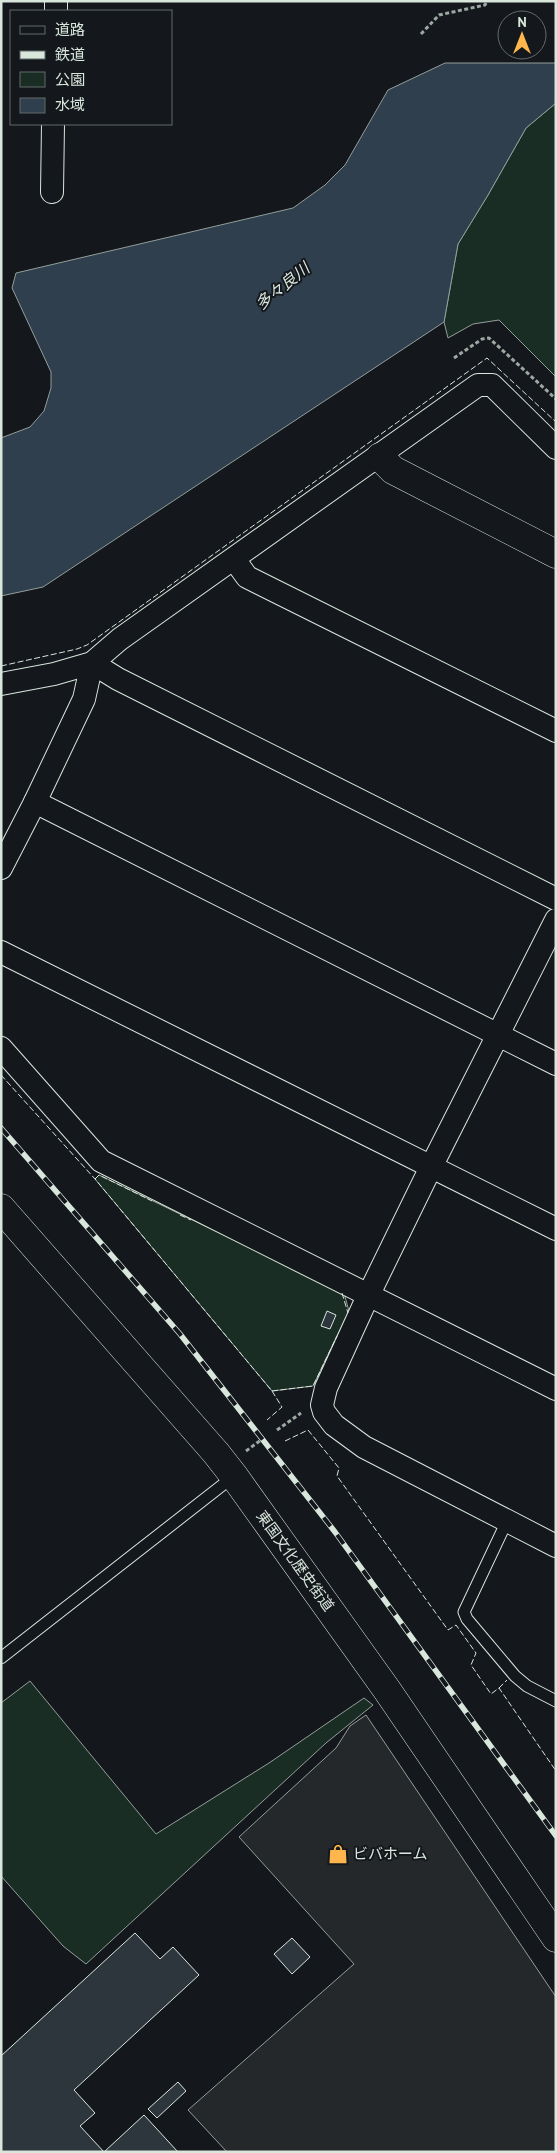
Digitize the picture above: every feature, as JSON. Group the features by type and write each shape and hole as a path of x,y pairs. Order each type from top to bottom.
{"main road":[{"path":"380,457 393,470 556,554"},
{"name":"東国文化歴史街道","path":"1,1208 216,1453 237,1465 556,1938"}],"street":[{"path":"52,192 53,125"},
{"path":"1,684 54,674 92,663 120,640 380,457 478,385 492,385 556,448"},
{"path":"234,559 247,576 556,731"},
{"path":"1,868 84,699 92,663"},
{"path":"92,663 118,679 556,899"},
{"path":"35,802 556,1064"},
{"path":"556,920 430,1167 326,1388 322,1405 324,1412 342,1433 364,1447 556,1546"},
{"path":"1,952 556,1229"},
{"path":"1,1048 101,1161 556,1389"}],"lane":[{"path":"1,1658 237,1465"},
{"path":"507,1521 464,1612 467,1619 515,1676 527,1686 556,1701"}],"path":[{"path":"421,34 439,15 485,4 487,1"},
{"path":"454,358 482,339 489,338 556,398"},
{"path":"237,1465 261,1440"}],"green space":[{"path":"556,103 556,377 499,320 473,324 448,338 444,322 458,244 526,128"},
{"path":"99,1175 344,1293 349,1311 313,1386 272,1391 95,1179"},
{"path":"30,1681 156,1834 269,1763 364,1698 373,1705 326,1743 86,1964 63,1946 1,1876 1,1703"}],"shaded area":[{"path":"366,1715 556,1997 556,2152 227,2152 188,2110 354,1964 239,1837 336,1748 350,1726"}],"water":[{"name":"多々良川","path":"445,63 556,63 556,103 526,128 458,244 444,322 43,587 1,596 1,438 30,427 44,411 51,388 51,372 12,288 16,273 293,208 325,185 345,165 388,90"}],"building":[{"path":"327,1311 336,1315 330,1329 321,1326"},
{"path":"135,1933 160,1959 173,1947 199,1975 74,2090 95,2113 80,2126 104,2152 1,2152 1,2056"},
{"path":"292,1938 310,1957 292,1974 274,1954"},
{"path":"178,2082 186,2091 157,2118 148,2109"},
{"path":"144,2115 178,2152 104,2152"}],"railway":[{"path":"1,1128 180,1334 335,1532 556,1836"}],"fence":[{"path":"1,666 77,649 87,645 487,358 556,422"},
{"path":"1,1075 95,1179 272,1391 282,1407 267,1420"},
{"path":"95,1179 99,1175 152,1201"},
{"path":"180,1215 191,1220"},
{"path":"342,1293 348,1313"},
{"path":"272,1391 313,1386 337,1336"},
{"path":"285,1441 308,1430 339,1468 337,1476 448,1630 456,1625 476,1653 471,1665 491,1694 499,1688 556,1771"},
{"path":"499,1688 507,1680"}],"place":[{"name":"ビバホーム","path":"338,1854"}]}
